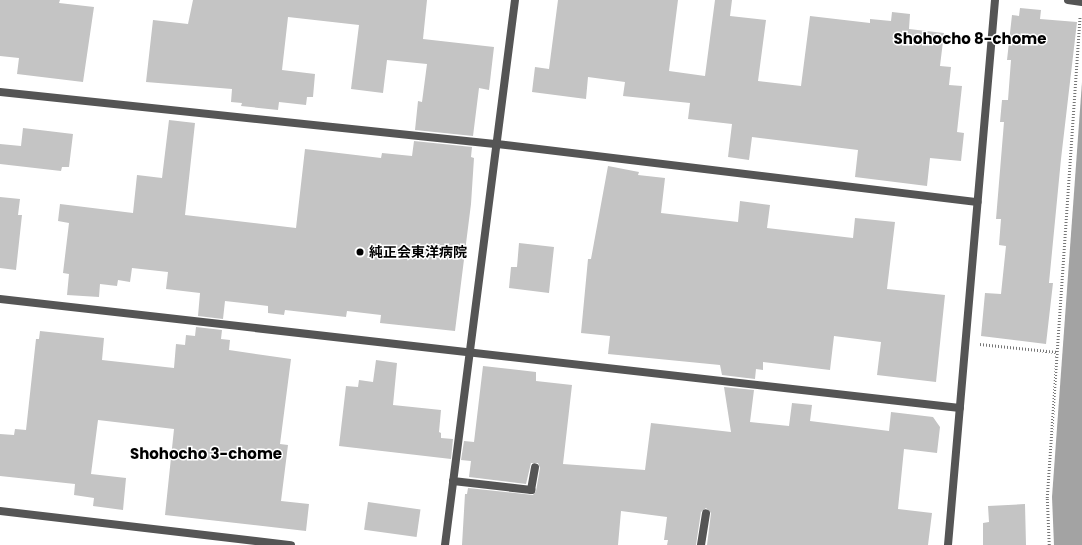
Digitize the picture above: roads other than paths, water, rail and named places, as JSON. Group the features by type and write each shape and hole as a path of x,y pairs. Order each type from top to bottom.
{"street":[{"path":"445,545 516,0"},
{"path":"948,545 995,0"},
{"path":"1068,0 1081,2"},
{"path":"0,92 497,144 978,202"},
{"path":"0,299 960,408"},
{"path":"453,481 531,490 535,467"},
{"path":"0,510 291,545"},
{"path":"701,545 706,513"}],"place":[{"name":"純正会東洋病院","path":"360,252"}],"district":[{"name":"Shohocho 8-chome","path":"970,39"},
{"name":"Shohocho 3-chome","path":"206,454"}]}
